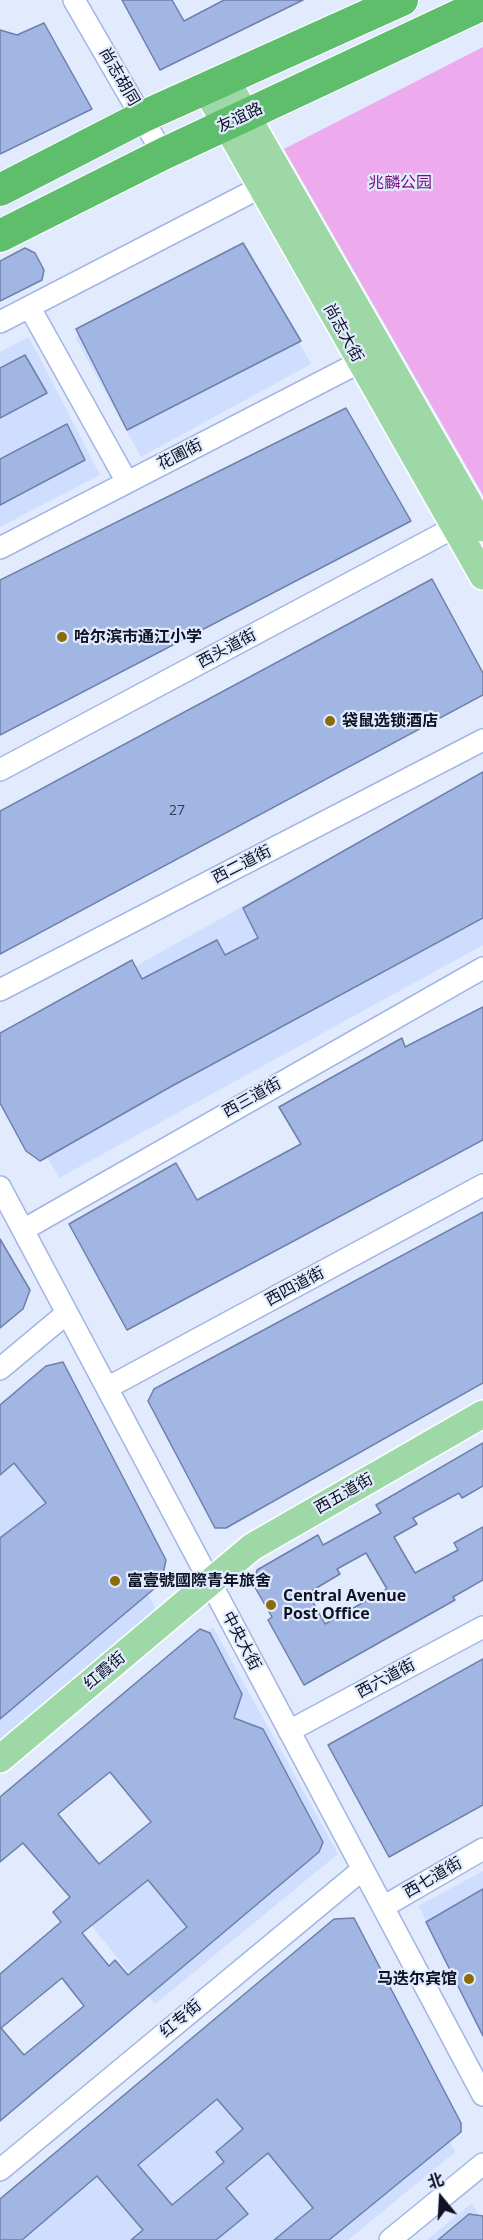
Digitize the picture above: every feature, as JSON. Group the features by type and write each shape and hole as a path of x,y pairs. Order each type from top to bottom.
{"highway":[{"path":"0,190 142,117 402,0"},
{"name":"友谊路","path":"0,236 163,154 483,4"}],"main road":[{"name":"尚志大街","path":"216,85 483,528"},
{"name":"尚志大街","path":"236,120 261,187 483,576"},
{"name":"西五道街","path":"211,1583 252,1547 483,1413"},
{"name":"红霞街","path":"0,1759 211,1583"}],"street":[{"name":"尚志胡同","path":"74,0 163,154"},
{"path":"0,322 261,187"},
{"path":"30,308 127,482"},
{"name":"花圃街","path":"0,548 360,362"},
{"name":"西头道街","path":"0,770 454,527"},
{"name":"西二道街","path":"0,990 483,740"},
{"name":"西三道街","path":"23,1230 483,968"},
{"name":"西四道街","path":"107,1388 483,1185"},
{"name":"中央大街","path":"0,1187 481,2088"},
{"path":"0,1369 67,1313"},
{"name":"西六道街","path":"289,1731 483,1627"},
{"name":"西七道街","path":"383,1907 483,1849"},
{"name":"红专街","path":"0,2170 363,1869"},
{"path":"390,2240 483,2164"}],"shaded area":[{"path":"245,244 311,364 141,457 75,337"},
{"path":"29,337 100,475 0,527 0,352"},
{"path":"483,772 483,945 59,1178 0,1075 0,1042"},
{"path":"44,1392 156,1610 0,1739 0,1427"},
{"path":"213,1627 338,1854 155,2004 74,1904 206,1793 126,1693"},
{"name":"马迭尔宾馆","path":"483,1871 483,2023 418,1906"},
{"path":"335,1935 455,2152 348,2240 0,2240"},
{"path":"472,2203 483,2223 483,2240 427,2240"}],"green space":[{"name":"兆麟公园","path":"483,47 483,495 284,149"}],"building":[{"path":"122,0 172,0 184,21 224,0 303,0 160,70"},
{"path":"44,23 92,109 0,154 0,30 17,35"},
{"path":"243,243 301,341 127,430 76,329"},
{"path":"25,248 35,253 44,270 42,280 0,301 0,261"},
{"path":"25,355 47,393 0,418 0,368"},
{"path":"346,408 411,521 0,735 0,580"},
{"path":"67,424 85,460 0,505 0,459"},
{"path":"432,579 483,673 483,695 0,954 0,811"},
{"path":"483,772 483,918 172,1086 40,1161 26,1151 0,1103 0,1033 132,960 142,979 217,940 225,955 258,938 243,908"},
{"path":"483,1007 483,1140 127,1330 69,1224 176,1163 197,1200 301,1144 279,1107 402,1038 405,1047"},
{"path":"483,1212 483,1383 226,1528 215,1528 148,1401 154,1389"},
{"path":"0,1239 30,1290 23,1309 0,1328"},
{"path":"63,1362 166,1560 161,1583 0,1719 0,1538 46,1503 14,1463 0,1475 0,1405 46,1366"},
{"path":"483,1443 483,1486 462,1498 459,1493 413,1518 417,1524 394,1537 415,1573 458,1550 454,1543 483,1527 483,1580 453,1597 455,1600 304,1685 268,1620 272,1617 253,1584 257,1570 318,1535 323,1545 381,1513 376,1505","holes":["366,1553 387,1589 325,1624 308,1593 340,1574 337,1569"]},
{"path":"200,1629 210,1633 242,1694 234,1718 263,1729 323,1842 319,1852 0,2121 0,1974 61,1922 53,1912 70,1897 23,1843 0,1862 0,1797","holes":["110,1772 151,1822 99,1864 58,1814","148,1880 187,1927 128,1975 115,1960 109,1966 82,1933","62,1978 84,2006 24,2055 1,2028"]},
{"path":"483,1659 483,1805 389,1857 328,1745"},
{"name":"马迭尔宾馆","path":"483,1889 483,2036 426,1922"},
{"path":"354,1918 461,2123 461,2132 329,2240 274,2240 313,2208 268,2153 226,2188 248,2214 216,2240 131,2240 143,2230 97,2176 22,2240 0,2240 0,2199 334,1919","holes":["217,2099 243,2129 216,2152 224,2162 172,2205 138,2165"]},
{"path":"469,2214 483,2216 483,2240 438,2240"}],"place":[{"name":"哈尔滨市通江小学","path":"62,637"},
{"name":"袋鼠选锁酒店","path":"330,721"},
{"name":"富壹號國際青年旅舍","path":"115,1581"},
{"name":"Central Avenue Post Office","path":"271,1605"},
{"name":"马迭尔宾馆","path":"469,1979"}]}
